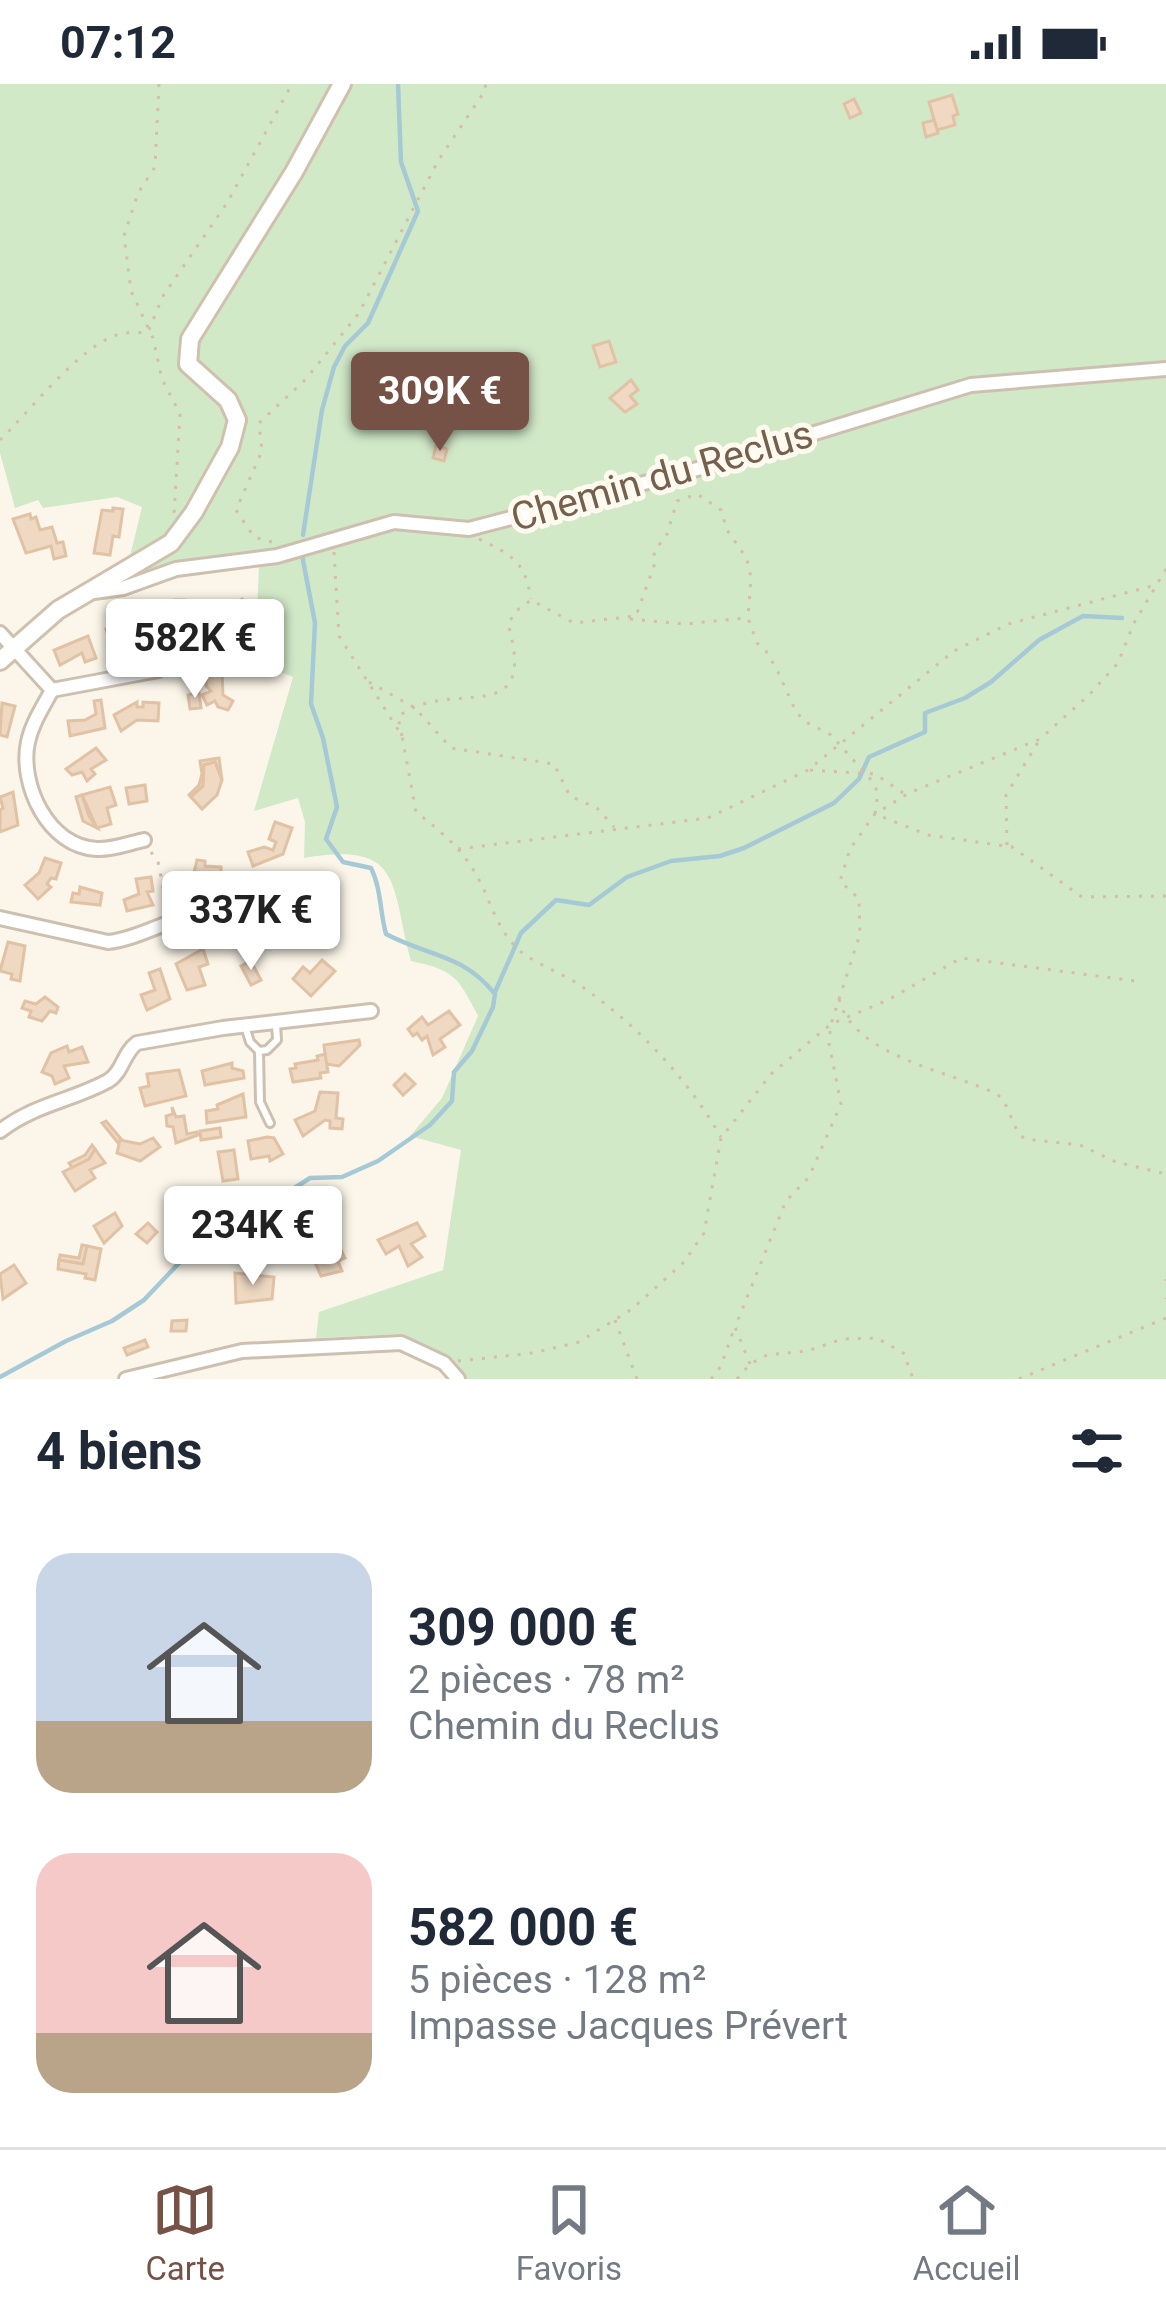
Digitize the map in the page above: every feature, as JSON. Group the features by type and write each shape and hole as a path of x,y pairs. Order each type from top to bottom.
{"street":[{"path":"0,661 7,640 171,543 194,512 230,448 236,420 228,400 188,364 190,339 342,84"},
{"name":"Chemin du Reclus","path":"89,593 123,588 176,569 278,556 394,522 469,529 701,468 971,385 1166,369"},
{"path":"7,640 52,690"},
{"path":"52,690 159,670"},
{"path":"52,690 35,722 26,762 29,782 44,814 71,842 96,850 144,840"},
{"path":"0,918 108,942 198,914 221,914"},
{"path":"0,1131 24,1113 110,1080 137,1043 371,1011"},
{"path":"126,1379 242,1351 400,1343 444,1363 458,1379"}],"lane":[{"path":"259,1051 277,1040 276,1022"},
{"path":"245,1026 259,1051 260,1102 270,1123"}],"path":[{"path":"159,84 155,167 138,193 124,236 131,291 153,338 162,379 180,414 173,517"},
{"path":"148,332 163,296 226,203 292,84"},
{"path":"299,549 254,537 236,510 262,452 259,423 306,379 359,313 437,161 485,84"},
{"path":"0,440 54,379 103,341 118,334 148,332"},
{"path":"628,619 636,616 642,603 654,552 667,534 676,501 697,494 721,510 727,530 747,559 752,578 748,618 757,644 766,651 796,712 839,743 867,774 878,794 875,814"},
{"path":"469,529 480,540 509,552 527,577 531,600"},
{"path":"333,538 339,635 403,736"},
{"path":"1008,847 1006,795 1040,739 1118,663 1166,569"},
{"path":"458,849 708,818 808,770 954,650 1008,624 1154,585"},
{"path":"531,600 574,623 613,616 684,624 748,618"},
{"path":"531,600 508,624 517,647 512,682 506,689 413,707 398,717 416,812 458,849 475,872 498,922 520,950 581,985 635,1027 695,1093 722,1138"},
{"path":"367,681 413,707 452,748 554,764 571,796 598,808 615,828"},
{"path":"711,1379 721,1366 786,1202 809,1177 841,1105 829,1043 860,934 859,899 840,880 850,850 875,814 906,795 1040,739"},
{"path":"808,770 875,774 906,795"},
{"path":"875,814 928,835 1008,847 1082,897 1166,896"},
{"path":"144,840 158,862 170,923"},
{"path":"444,1363 533,1353 580,1342 632,1310 684,1262 704,1233 722,1138 771,1074 831,1024 888,1000 961,958 1143,982"},
{"path":"839,997 845,1018 880,1048 997,1094 1025,1138 1080,1145 1116,1162 1166,1174"},
{"path":"1019,1379 1166,1318"},
{"path":"615,1320 637,1379"},
{"path":"735,1327 750,1364"},
{"path":"737,1379 767,1355 807,1351 843,1339 878,1338 904,1354 916,1379"}],"green space":[{"path":"0,84 1166,84 1166,1379 451,1379 445,1356 402,1334 316,1338 319,1312 443,1270 461,1150 410,1136 442,1098 478,1016 453,977 411,961 394,890 376,863 336,854 304,858 305,822 298,798 254,811 293,677 255,663 259,565 194,572 133,592 129,560 142,507 117,497 43,508 38,500 15,508 0,453"}],"building":[{"path":"952,95 958,114 953,116 955,125 937,130 929,102"},
{"path":"854,99 861,113 850,118 844,104"},
{"path":"934,120 938,133 926,137 923,123"},
{"path":"609,341 616,362 600,367 593,346"},
{"path":"631,380 638,390 630,396 637,404 625,412 610,398"},
{"path":"436,446 447,449 444,461 433,458"},
{"path":"123,509 119,537 113,536 110,555 94,553 102,510"},
{"path":"30,514 40,530 52,527 66,556 54,559 51,546 26,553 13,519"},
{"path":"242,599 250,605 235,614 241,628 229,633 224,615 208,622 204,613 219,601 232,606"},
{"path":"175,600 190,604 189,620 180,623 168,640 157,630 173,614"},
{"path":"134,606 141,630 133,633 136,641 132,646 112,648 106,629 130,622 127,612"},
{"path":"88,636 96,658 85,662 82,653 60,665 54,650"},
{"path":"207,671 222,672 223,695 233,701 228,710 215,701 207,705 202,695 211,691 206,686"},
{"path":"199,693 201,708 190,709 188,695"},
{"path":"101,700 105,728 70,736 68,721 96,714 94,701"},
{"path":"137,702 137,707 143,707 143,702 159,703 158,721 137,720 121,731 114,715"},
{"path":"2,703 15,706 7,737 0,735"},
{"path":"96,748 106,760 91,769 95,774 87,781 82,772 72,775 66,769"},
{"path":"219,758 222,780 215,762 204,765 203,786 191,797 202,774 200,761"},
{"path":"215,762 222,780 217,795 202,809 191,797 203,786 204,765"},
{"path":"145,785 147,801 129,804 126,788"},
{"path":"110,787 116,805 107,808 111,824 97,828 82,795"},
{"path":"13,792 18,825 0,832 0,797"},
{"path":"82,795 97,828 83,821 76,797"},
{"path":"275,822 292,828 283,854 253,866 248,852 264,847 273,850 276,842 269,839"},
{"path":"45,858 61,863 56,879 47,884 51,887 38,899 25,885 39,873"},
{"path":"197,860 221,867 221,880 188,892 184,884 192,881"},
{"path":"151,877 153,891 147,892 153,905 127,911 124,900 139,894 136,879"},
{"path":"80,887 102,893 100,905 71,902"},
{"path":"8,942 25,946 20,981 0,971"},
{"path":"203,949 208,964 199,967 205,985 187,990 176,964"},
{"path":"322,960 335,971 311,996 293,979 303,967 310,973"},
{"path":"251,961 261,980 251,985 241,966"},
{"path":"160,969 170,999 147,1010 141,995 155,990 149,973"},
{"path":"45,997 58,1007 56,1013 50,1011 42,1021 29,1017 31,1011 22,1008 25,1001 36,1004"},
{"path":"449,1011 460,1025 440,1039 445,1047 433,1055 427,1036 422,1040 408,1029 422,1017 428,1025"},
{"path":"359,1040 360,1045 339,1066 326,1064 324,1045"},
{"path":"67,1046 69,1052 82,1047 88,1062 64,1066 69,1078 55,1084 52,1076 42,1072 51,1053"},
{"path":"325,1054 328,1072 320,1073 321,1078 293,1082 290,1069 295,1064"},
{"path":"232,1063 244,1078 205,1085 202,1071"},
{"path":"179,1070 186,1096 145,1106 140,1088 149,1086 147,1074"},
{"path":"405,1074 415,1084 403,1095 394,1085"},
{"path":"320,1092 338,1093 336,1118 343,1119 342,1129 330,1128 330,1121 325,1120 303,1136 295,1120 315,1111"},
{"path":"243,1094 246,1117 207,1123 206,1111"},
{"path":"172,1107 176,1117 184,1116 187,1134 198,1135 176,1143 173,1127 167,1126"},
{"path":"106,1121 122,1140 119,1144 102,1123"},
{"path":"220,1128 221,1137 201,1140 200,1131"},
{"path":"153,1138 160,1147 140,1161 117,1153 120,1140 140,1144"},
{"path":"274,1138 283,1154 270,1161 269,1156 251,1159 248,1141"},
{"path":"92,1145 95,1149 89,1159 73,1169 69,1163"},
{"path":"95,1149 105,1163 90,1170 95,1178 75,1191 63,1172 89,1159"},
{"path":"234,1150 238,1179 223,1181 218,1152"},
{"path":"115,1213 122,1226 104,1243 94,1226"},
{"path":"148,1223 157,1232 147,1243 136,1234"},
{"path":"417,1223 425,1236 411,1244 422,1257 408,1266 399,1246 386,1254 378,1240"},
{"path":"337,1242 345,1258 338,1261 342,1271 321,1276 310,1251"},
{"path":"82,1245 87,1246 83,1264 59,1260 60,1255 79,1258"},
{"path":"87,1246 101,1249 95,1280 58,1269 59,1260 83,1264"},
{"path":"14,1265 26,1283 3,1299 0,1274"},
{"path":"235,1273 274,1277 272,1299 236,1303"},
{"path":"187,1320 186,1331 171,1331 172,1321"},
{"path":"145,1340 148,1347 127,1355 124,1348"}],"waterway":[{"path":"303,535 322,410 334,367 345,346 368,323 418,211 401,162 398,84"},
{"path":"0,1377 144,1300 228,1219 310,1178 342,1177 378,1161 430,1125 452,1101 454,1072 472,1051 493,1007 495,994 470,971 386,934 371,868 343,862 326,839 337,807 311,704 315,623 302,555"},
{"path":"495,992 521,933 556,900 589,905 627,877 671,861 720,856 744,848 834,803 859,779 869,757 925,732 925,713 991,682 1039,640 1083,616 1122,618"}]}
